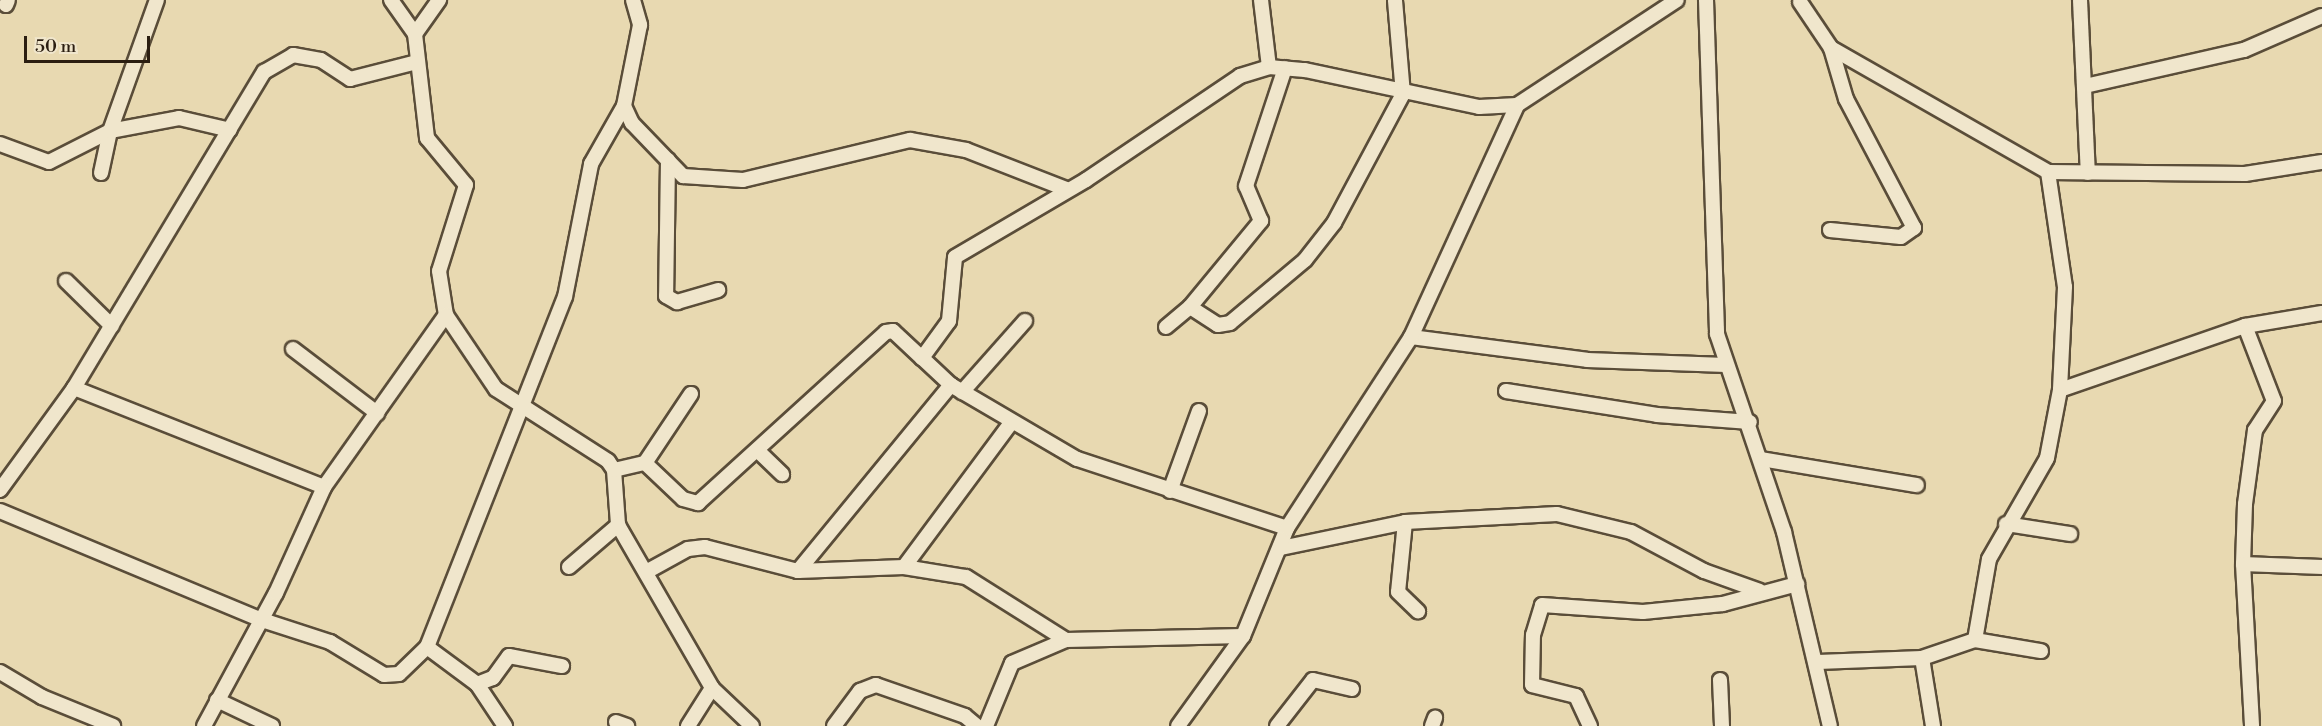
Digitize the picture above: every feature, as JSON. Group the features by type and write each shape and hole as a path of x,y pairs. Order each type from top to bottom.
{"street":[{"path":"101,173 110,131 157,0"},
{"path":"391,0 415,34 427,138 466,185 439,271 446,315 481,372 521,407 608,461 614,470 618,525 712,688 752,726"},
{"path":"415,34 439,0"},
{"path":"0,512 259,619 330,642 392,676 427,647 573,269 591,164 624,106 640,25 633,0"},
{"path":"1261,0 1269,67"},
{"path":"1190,307 1224,326 1305,260 1356,188 1403,94 1395,0"},
{"path":"922,358 949,321 955,257 1066,189 1209,93 1269,67 1285,68 1403,94 1479,106 1517,105 1677,0"},
{"path":"1706,0 1714,302 1726,365 1750,422 1797,584 1818,662 1830,726"},
{"path":"2080,0 2088,173"},
{"path":"1798,1 1831,48 1846,99 1914,228 1901,237 1830,231"},
{"path":"2085,86 2222,56 2322,16"},
{"path":"1831,48 2048,172 2245,174 2322,162"},
{"path":"0,490 74,388 264,72 278,61 308,55 350,79 417,62"},
{"path":"1166,327 1190,307 1261,221 1246,186 1285,68"},
{"path":"1178,726 1243,636 1281,548 1287,528 1412,337 1517,105"},
{"path":"624,106 632,123 683,176 743,180 910,140 966,150 1046,185 1066,189"},
{"path":"0,144 49,162 110,131 179,118 230,130"},
{"path":"668,160 666,296 677,302 718,290"},
{"path":"1975,640 1989,559 2006,524 2047,458 2060,390 2065,287 2048,172"},
{"path":"66,281 112,326"},
{"path":"2060,390 2245,326 2322,313"},
{"path":"204,726 324,487 446,315"},
{"path":"798,571 957,388 1025,321"},
{"path":"2245,326 2274,401 2255,430 2243,564 2252,726"},
{"path":"645,463 683,499 698,503 885,332 893,331 957,388 1011,423 1077,459 1287,528"},
{"path":"1412,337 1587,360 1726,365"},
{"path":"293,349 377,413"},
{"path":"74,388 324,487"},
{"path":"1506,391 1657,416 1750,422"},
{"path":"614,470 645,463 691,394"},
{"path":"1170,491 1199,411"},
{"path":"904,567 1011,423"},
{"path":"757,450 782,474"},
{"path":"1761,459 1917,485"},
{"path":"1281,548 1405,522 1520,513 1585,518 1631,532 1704,571 1760,591"},
{"path":"1405,522 1398,592 1418,611"},
{"path":"2006,524 2070,534"},
{"path":"569,567 618,525"},
{"path":"646,572 688,549 705,547 798,571 904,567 966,577 1066,640"},
{"path":"2243,564 2322,567"},
{"path":"1590,726 1576,696 1532,685 1533,635 1542,605 1642,612 1724,604 1760,591 1797,584"},
{"path":"986,726 1012,663 1066,640 1243,636"},
{"path":"1818,662 1922,658 1975,640 2041,651"},
{"path":"427,647 477,684 505,726"},
{"path":"477,684 493,678 509,656 562,666"},
{"path":"1922,658 1933,726"},
{"path":"0,672 42,697 113,726"},
{"path":"1277,726 1313,680 1352,689"},
{"path":"1720,680 1722,726"},
{"path":"834,726 860,692 876,685 965,716 977,726"},
{"path":"688,726 712,688"},
{"path":"217,700 272,726"}]}
